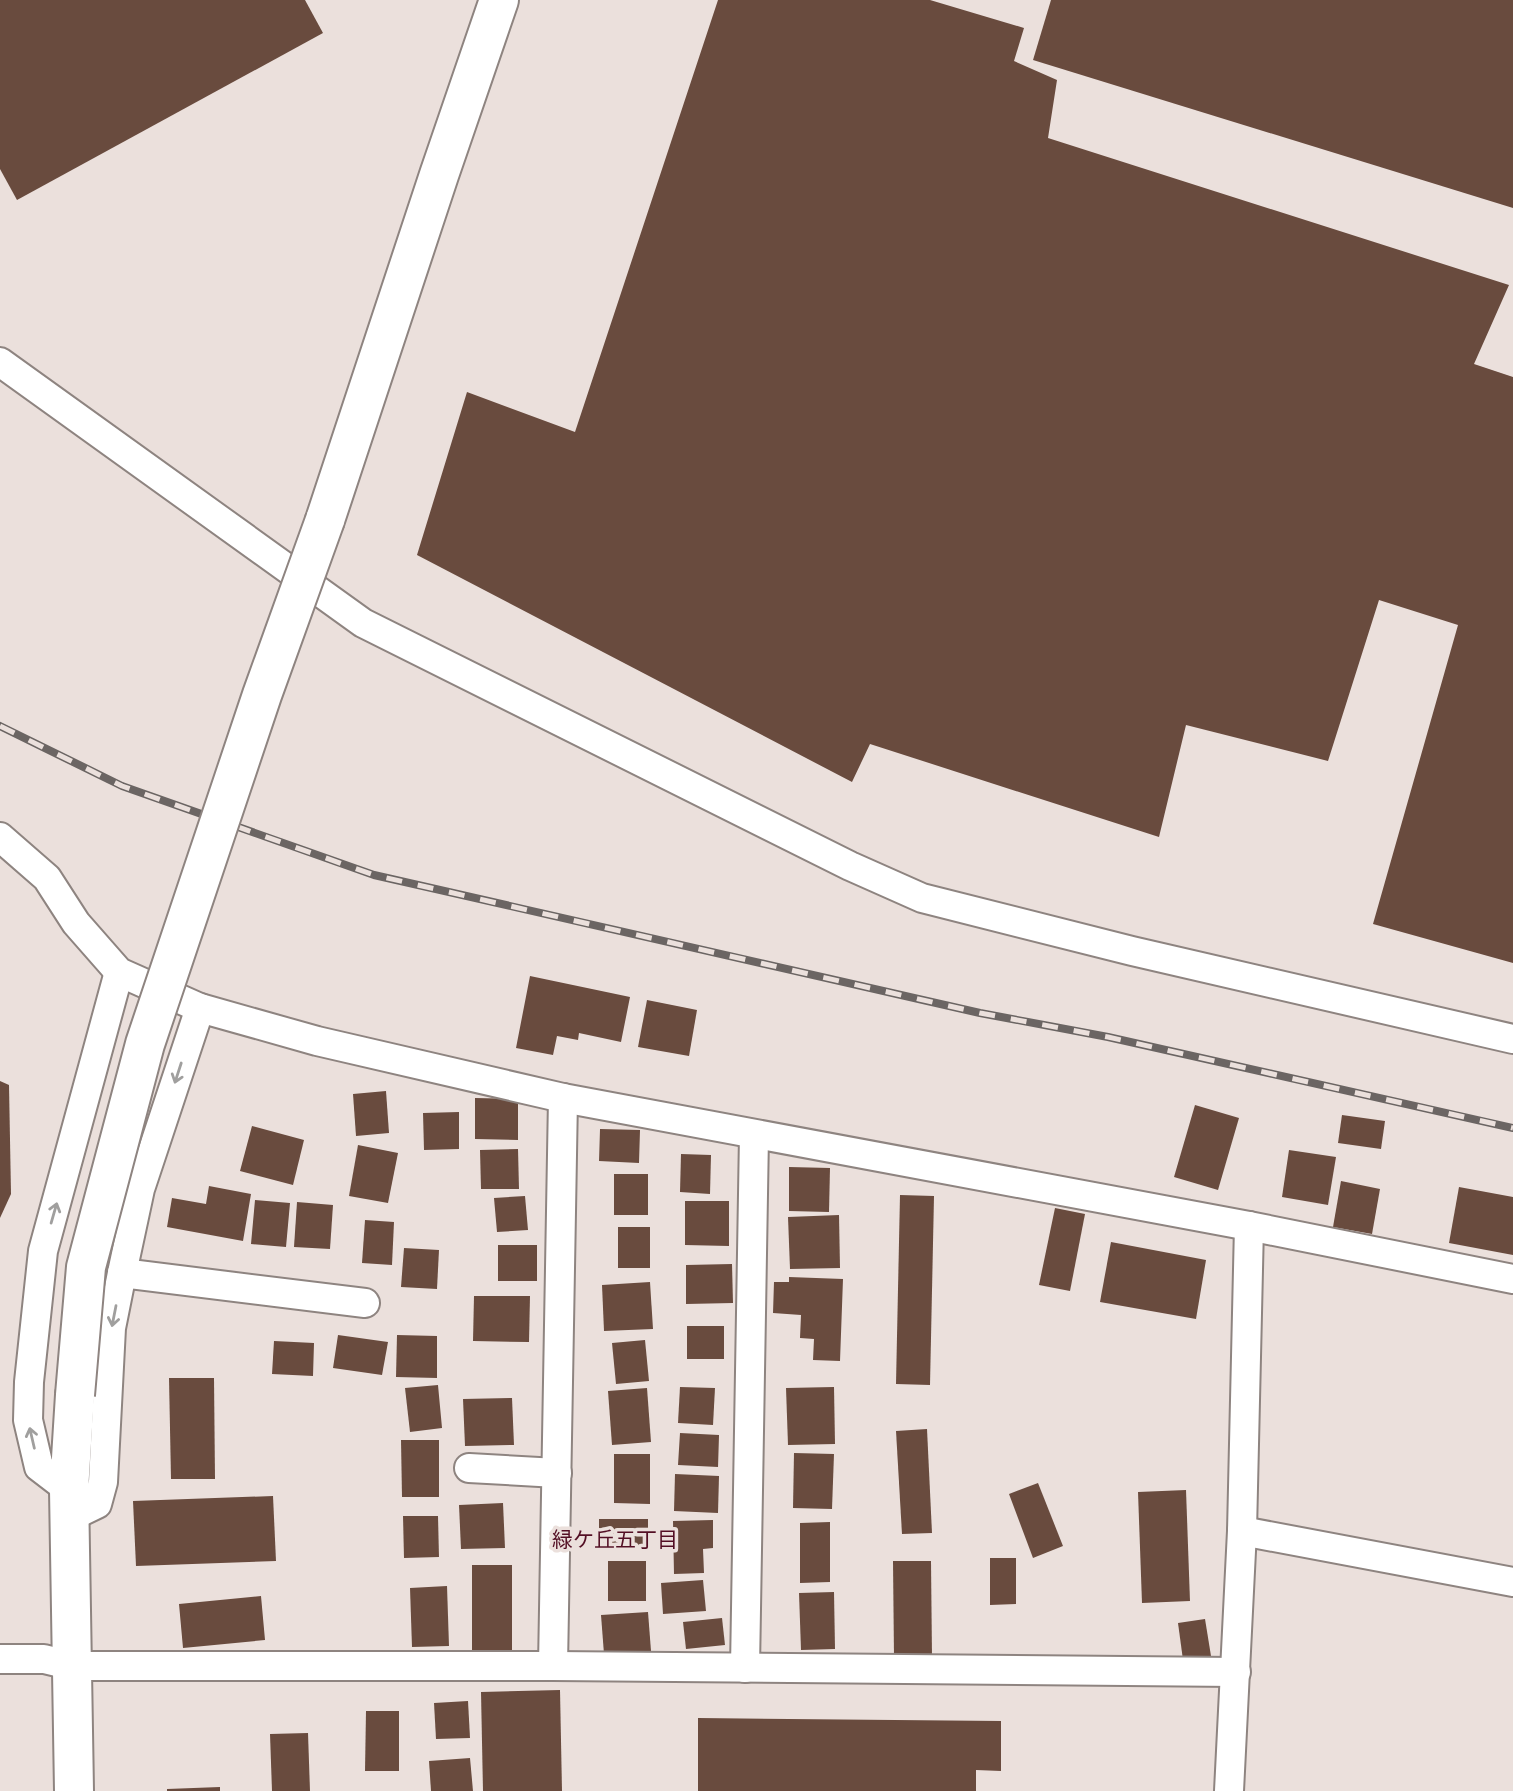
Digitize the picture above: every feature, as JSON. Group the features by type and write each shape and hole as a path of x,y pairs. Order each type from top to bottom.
{"street":[{"path":"75,1791 70,1504 75,1395 86,1267 145,1044 262,695 325,520 499,0"},
{"path":"0,362 363,623 850,866 922,898 1132,951 1513,1039"},
{"path":"0,837 47,878 76,923 119,972 200,1009 317,1041 563,1098 1249,1226 1513,1279"},
{"path":"70,1504 39,1466 28,1420 29,1382 43,1251 119,972"},
{"path":"70,1504 97,1504 103,1482 111,1328 122,1273 140,1189 200,1009"},
{"path":"554,1666 563,1098"},
{"path":"745,1668 754,1135"},
{"path":"1229,1791 1242,1531 1249,1226"},
{"path":"122,1273 365,1303"},
{"path":"469,1468 557,1473"},
{"path":"1242,1531 1513,1582"},
{"path":"0,1659 44,1659 73,1666 554,1666 1236,1672"}],"building":[{"path":"0,0 305,0 323,33 17,200 0,169"},
{"path":"718,0 930,0 1024,28 1014,61 1057,80 1048,138 1509,285 1474,364 1513,377 1513,963 1373,924 1458,625 1379,600 1328,761 1186,725 1159,837 870,744 852,782 417,555 467,392 575,432"},
{"path":"1051,0 1513,0 1513,208 1033,60"},
{"path":"530,976 630,997 621,1042 579,1033 578,1040 557,1036 553,1055 516,1048"},
{"path":"647,1000 697,1010 689,1056 638,1047"},
{"path":"0,1081 9,1085 11,1194 0,1218"},
{"path":"386,1091 389,1133 356,1136 353,1094"},
{"path":"475,1098 518,1099 518,1140 475,1139"},
{"path":"1195,1105 1239,1118 1218,1190 1174,1177"},
{"path":"459,1112 459,1149 424,1150 423,1113"},
{"path":"1342,1115 1385,1121 1381,1149 1338,1143"},
{"path":"252,1126 304,1140 293,1185 240,1171"},
{"path":"600,1129 640,1130 639,1163 599,1161"},
{"path":"358,1145 398,1153 388,1203 349,1196"},
{"path":"518,1149 519,1189 481,1189 480,1150"},
{"path":"1289,1150 1336,1157 1328,1205 1282,1197"},
{"path":"681,1154 711,1155 710,1194 680,1192"},
{"path":"789,1167 830,1168 829,1212 789,1211"},
{"path":"614,1174 648,1174 648,1215 614,1215"},
{"path":"1341,1181 1380,1189 1372,1234 1333,1227"},
{"path":"209,1186 251,1194 243,1241 167,1227 172,1198 206,1204"},
{"path":"1459,1187 1513,1197 1513,1255 1449,1243"},
{"path":"900,1195 934,1196 930,1385 896,1384"},
{"path":"525,1196 528,1230 497,1232 494,1198"},
{"path":"255,1200 290,1203 286,1247 251,1244"},
{"path":"685,1201 729,1201 729,1246 685,1245"},
{"path":"297,1202 333,1205 330,1249 294,1247"},
{"path":"1055,1208 1085,1214 1070,1291 1039,1285"},
{"path":"839,1215 840,1268 790,1269 788,1217"},
{"path":"365,1220 394,1222 392,1265 362,1263"},
{"path":"618,1227 650,1227 650,1268 618,1268"},
{"path":"1111,1242 1206,1260 1196,1319 1100,1302"},
{"path":"498,1245 537,1245 537,1281 498,1281"},
{"path":"404,1248 439,1250 437,1289 401,1287"},
{"path":"732,1264 733,1303 686,1304 686,1265"},
{"path":"789,1277 843,1279 840,1361 813,1360 814,1339 800,1338 801,1315 773,1313 774,1282 789,1282"},
{"path":"650,1282 653,1329 604,1331 602,1285"},
{"path":"474,1296 530,1296 529,1342 473,1341"},
{"path":"687,1326 724,1326 724,1359 687,1359"},
{"path":"338,1335 388,1342 382,1375 333,1368"},
{"path":"397,1335 437,1336 437,1378 396,1377"},
{"path":"645,1340 649,1381 616,1384 612,1343"},
{"path":"274,1341 314,1343 313,1376 272,1374"},
{"path":"169,1378 214,1378 215,1479 171,1479"},
{"path":"438,1385 442,1428 410,1432 405,1388"},
{"path":"680,1387 715,1388 713,1425 678,1423"},
{"path":"834,1387 835,1444 788,1445 786,1388"},
{"path":"647,1388 651,1442 612,1445 608,1391"},
{"path":"512,1398 514,1445 465,1446 463,1399"},
{"path":"927,1429 932,1533 902,1534 896,1431"},
{"path":"680,1433 719,1435 718,1467 678,1465"},
{"path":"401,1440 439,1440 439,1497 402,1497"},
{"path":"794,1453 834,1454 832,1509 793,1508"},
{"path":"614,1454 650,1454 650,1504 614,1503"},
{"path":"675,1474 719,1476 718,1513 674,1511"},
{"path":"1038,1483 1063,1546 1033,1558 1009,1494"},
{"path":"1186,1490 1190,1601 1142,1603 1138,1492"},
{"path":"273,1496 276,1561 136,1566 133,1501"},
{"path":"503,1503 505,1548 461,1549 459,1505"},
{"path":"403,1516 438,1516 439,1557 404,1558"},
{"path":"599,1519 648,1519 648,1549 599,1549"},
{"path":"713,1520 713,1548 703,1549 704,1573 674,1574 673,1521"},
{"path":"830,1522 830,1582 800,1583 800,1523"},
{"path":"990,1558 1016,1558 1016,1604 990,1605"},
{"path":"608,1561 646,1561 646,1601 608,1601"},
{"path":"893,1561 931,1561 932,1658 894,1658"},
{"path":"472,1565 512,1565 512,1650 472,1650"},
{"path":"703,1580 706,1611 663,1614 661,1583"},
{"path":"447,1586 449,1646 412,1647 410,1588"},
{"path":"834,1592 835,1649 801,1650 799,1593"},
{"path":"261,1596 265,1640 183,1648 179,1604"},
{"path":"648,1612 651,1651 604,1654 601,1615"},
{"path":"722,1618 725,1645 686,1649 683,1622"},
{"path":"1205,1619 1211,1656 1183,1660 1178,1623"},
{"path":"560,1690 562,1791 483,1791 481,1692"},
{"path":"468,1701 470,1738 436,1739 434,1703"},
{"path":"366,1711 399,1711 399,1771 365,1771"},
{"path":"698,1718 1001,1721 1001,1771 976,1770 976,1791 698,1791"},
{"path":"308,1733 310,1791 272,1791 270,1734"},
{"path":"470,1758 473,1791 431,1791 429,1761"},
{"path":"220,1787 220,1791 167,1791 167,1789"}],"railway":[{"path":"0,726 122,786 374,875 980,1013 1108,1037 1513,1128"}],"district":[{"name":"緑ケ丘五丁目","path":"615,1539"}]}
